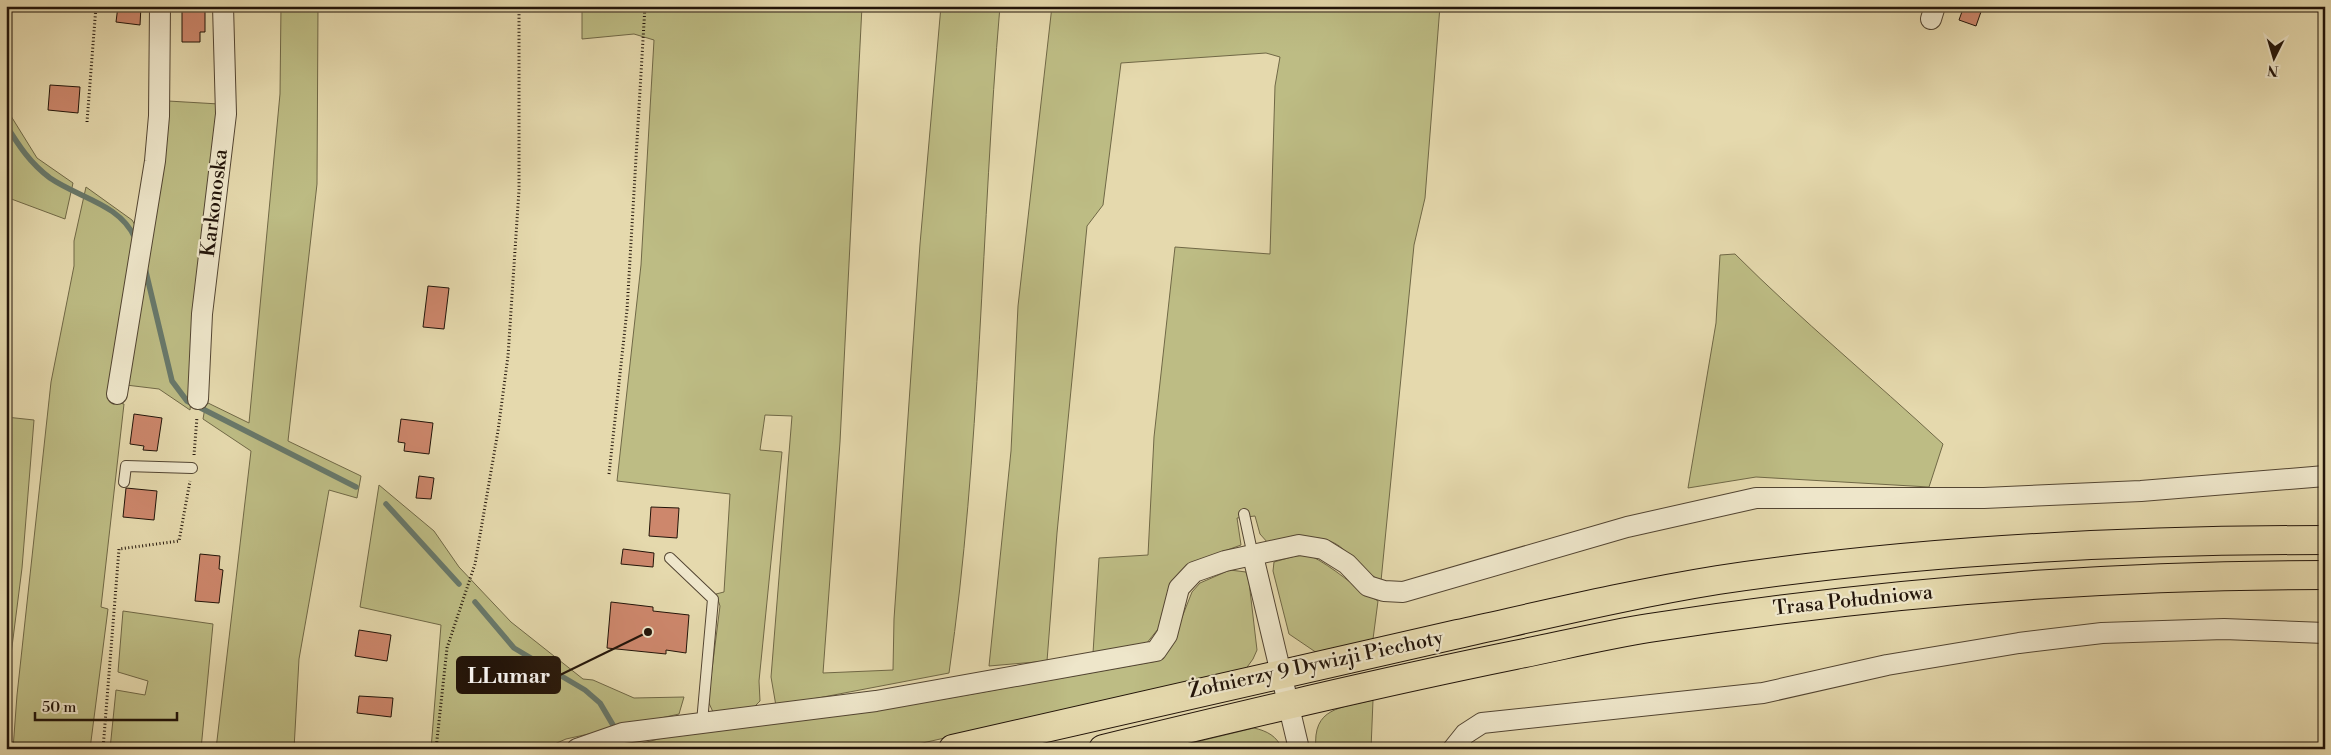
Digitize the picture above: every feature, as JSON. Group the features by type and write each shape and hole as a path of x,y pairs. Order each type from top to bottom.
{"highway":[{"name":"Trasa Południowa","path":"1680,586 1809,568 1964,553 2135,542 2325,540"},
{"name":"Trasa Południowa","path":"1388,682 1646,628 1816,603 1983,588 2092,581 2188,577 2325,575"},
{"name":"Żołnierzy 9 Dywizji Piechoty","path":"953,749 1281,672 1680,586"},
{"name":"Żołnierzy 9 Dywizji Piechoty","path":"1103,749 1388,682"}],"street":[{"path":"117,394 155,161 160,116 160,6"},
{"name":"Karkonoska","path":"198,398 202,314 226,114 223,6"},
{"path":"577,749 623,733 876,701 1156,651 1167,635 1179,588 1194,572 1225,561 1299,545 1323,549 1347,564 1368,586 1384,591 1403,592 1627,527 1756,498 1994,498 2141,491 2325,476"},
{"path":"1253,556 1299,749"},
{"path":"1454,749 1465,734 1482,723 1763,694 1888,665 2019,643 2102,633 2224,629 2325,633"}],"lane":[{"path":"124,482 126,466 192,468"},
{"path":"1244,514 1253,556"},
{"path":"670,558 713,599 702,722"}],"path":[{"path":"87,122 96,6"},
{"path":"436,749 447,648 475,564 498,431 508,356 519,190 519,6"},
{"path":"609,474 628,310 645,6"},
{"path":"104,749 119,549 178,540 192,468 197,426"}],"shaded area":[{"path":"281,6 318,6 317,184 288,441 361,476 357,498 329,490 299,659 294,749 216,749 251,451 203,419 206,402 249,423 280,94"},
{"path":"582,6 862,6 840,442 823,673 893,670 894,619 920,244 941,6 1000,6 968,507 949,673 776,706 771,677 792,416 765,415 760,450 782,452 759,681 760,701 751,710 713,712 708,701 720,606 716,594 724,592 730,494 617,481 641,265 654,40 634,34 582,39"},
{"path":"1052,6 1440,6 1425,198 1414,245 1381,581 1335,543 1307,537 1268,543 1260,534 1255,516 1237,518 1241,545 1219,553 1146,644 1093,653 1099,558 1148,555 1154,437 1175,247 1270,254 1275,86 1280,57 1266,53 1121,63 1103,205 1087,226 1057,533 1047,661 989,666 1011,451 1018,306"},
{"path":"168,101 219,104 190,410 159,389 126,385"},
{"path":"6,108 37,158 73,183 65,219 6,197"},
{"path":"86,187 132,220 138,230 111,401 124,404 101,607 108,609 90,749 13,749 17,695 51,382 74,266 74,241"},
{"path":"1735,254 1786,303 1943,444 1929,487 1756,477 1688,488 1716,323 1720,255"},
{"path":"6,417 34,420 22,568 6,694"},
{"path":"379,485 434,531 459,567 511,622 583,679 593,680 634,698 684,697 679,714 566,739 543,749 431,749 441,625 360,607"},
{"path":"1309,555 1378,601 1373,639 1317,653 1289,634 1273,571 1274,562 1295,556"},
{"path":"1230,570 1246,572 1249,582 1257,650 1245,670 896,749 620,749 674,735 944,699 1157,661 1171,645 1192,592 1200,583"},
{"path":"123,611 213,624 201,749 110,749 116,690 145,695 148,681 118,672"},
{"path":"1373,700 1371,749 1316,749 1316,735 1324,717 1340,708"},
{"path":"1254,728 1271,735 1282,749 1167,749"}],"building":[{"path":"118,6 141,6 140,25 116,22"},
{"path":"1964,6 1983,6 1976,26 1959,20"},
{"path":"182,7 205,7 205,32 200,32 200,42 182,42"},
{"path":"50,85 80,87 78,113 48,110"},
{"path":"428,286 449,288 444,329 423,327"},
{"path":"134,414 162,418 157,451 143,450 144,446 130,444"},
{"path":"401,419 433,423 429,454 404,451 405,443 398,442"},
{"path":"419,476 434,478 431,499 416,498"},
{"path":"126,488 157,491 154,520 123,517"},
{"path":"651,507 679,508 677,538 649,536"},
{"path":"623,549 654,553 653,567 621,564"},
{"path":"200,554 220,556 219,569 223,570 219,603 195,601"},
{"path":"611,602 653,607 653,611 689,615 686,653 666,650 666,654 607,648"},
{"path":"359,630 391,635 387,661 355,656"},
{"path":"359,696 393,698 391,717 357,713"}],"waterway":[{"path":"6,125 25,154 43,172 61,185 109,209 128,226 135,238"},
{"path":"145,268 172,381 187,401 356,487"},
{"path":"386,504 459,584"},
{"path":"475,602 514,648 585,690 600,703 613,725"}],"place":[{"name":"LLumar","path":"648,632"}]}
